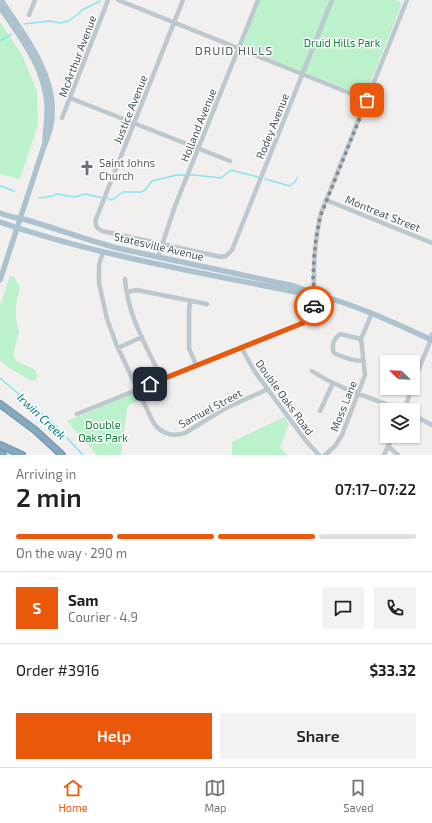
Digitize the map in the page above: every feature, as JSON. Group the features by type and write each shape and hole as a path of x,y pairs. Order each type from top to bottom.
{"highway":[{"path":"0,404 35,430 62,455"},
{"path":"0,445 22,455"}],"main road":[{"path":"0,280 44,146 50,135 52,114 51,98 47,78 36,53 1,0"},
{"path":"0,7 32,55 41,74 47,109 44,146"},
{"name":"Statesville Avenue","path":"0,214 95,242 294,286 372,313 432,338"},
{"name":"Statesville Avenue","path":"0,222 103,252 296,292 315,294"}],"street":[{"path":"29,15 35,0"},
{"name":"McArthur Avenue","path":"62,118 108,0"},
{"path":"118,0 367,100"},
{"name":"Justice Avenue","path":"162,244 102,231 95,225 96,219 183,0"},
{"name":"Holland Avenue","path":"158,257 175,206 258,0"},
{"name":"Rodey Avenue","path":"162,244 220,257 226,256 232,250 332,0"},
{"path":"76,414 303,323 308,319 312,313 315,294 313,280 316,239 321,213 407,0"},
{"path":"70,98 230,161"},
{"name":"Montreat Street","path":"326,200 432,243"},
{"name":"Samuel Street","path":"103,252 99,265 100,292 111,333 137,389 157,426 165,433 173,435 185,433 224,409 268,389"},
{"path":"125,279 134,318 162,379"},
{"path":"127,292 137,290 207,304"},
{"path":"190,301 189,348 196,365"},
{"path":"364,361 354,361 342,357 334,353 332,348 334,339 340,334 361,339 372,313"},
{"path":"118,348 142,337"},
{"path":"420,367 432,338"},
{"name":"Moss Lane","path":"325,455 335,446 342,435 365,375 361,339"},
{"name":"Double Oaks Road","path":"241,347 252,367 306,441 319,455"},
{"path":"312,371 333,383 384,403"},
{"path":"320,411 333,383"},
{"path":"420,419 432,425"},
{"path":"384,455 390,443"},
{"path":"388,447 398,455"}],"green space":[{"name":"Druid Hills Park","path":"260,0 395,0 402,3 366,93 362,95 246,49 243,45"},
{"path":"0,22 22,55 37,91 38,125 20,179 0,174"},
{"path":"10,276 14,277 20,287 16,304 16,320 19,331 13,354 16,361 36,370 37,379 32,381 9,368 0,360 0,305"},
{"name":"Double Oaks Park","path":"136,392 140,400 130,404 127,409 121,455 97,455 67,421"},
{"path":"284,417 289,424 280,447 287,455 232,455 232,442"}],"waterway":[{"path":"24,24 50,21 60,23 68,21 82,10 100,1"},
{"path":"0,41 12,34"},
{"path":"106,198 112,200 123,192 141,192 145,190 152,181 177,175 221,178 231,170 258,177"},
{"path":"265,179 290,186 297,178"},
{"path":"0,186 14,191"},
{"path":"39,198 53,196 56,194 75,197 85,194 103,198"},
{"name":"Irwin Creek","path":"0,378 53,423 83,455"}],"way so far":[{"path":"314,306 314,257 321,213 367,100"}],"place":[{"name":"Saint Johns Church","path":"87,168"}],"district":[{"name":"DRUID HILLS","path":"234,50"}],"route":[{"path":"150,384 303,323 310,316 314,306"}]}
